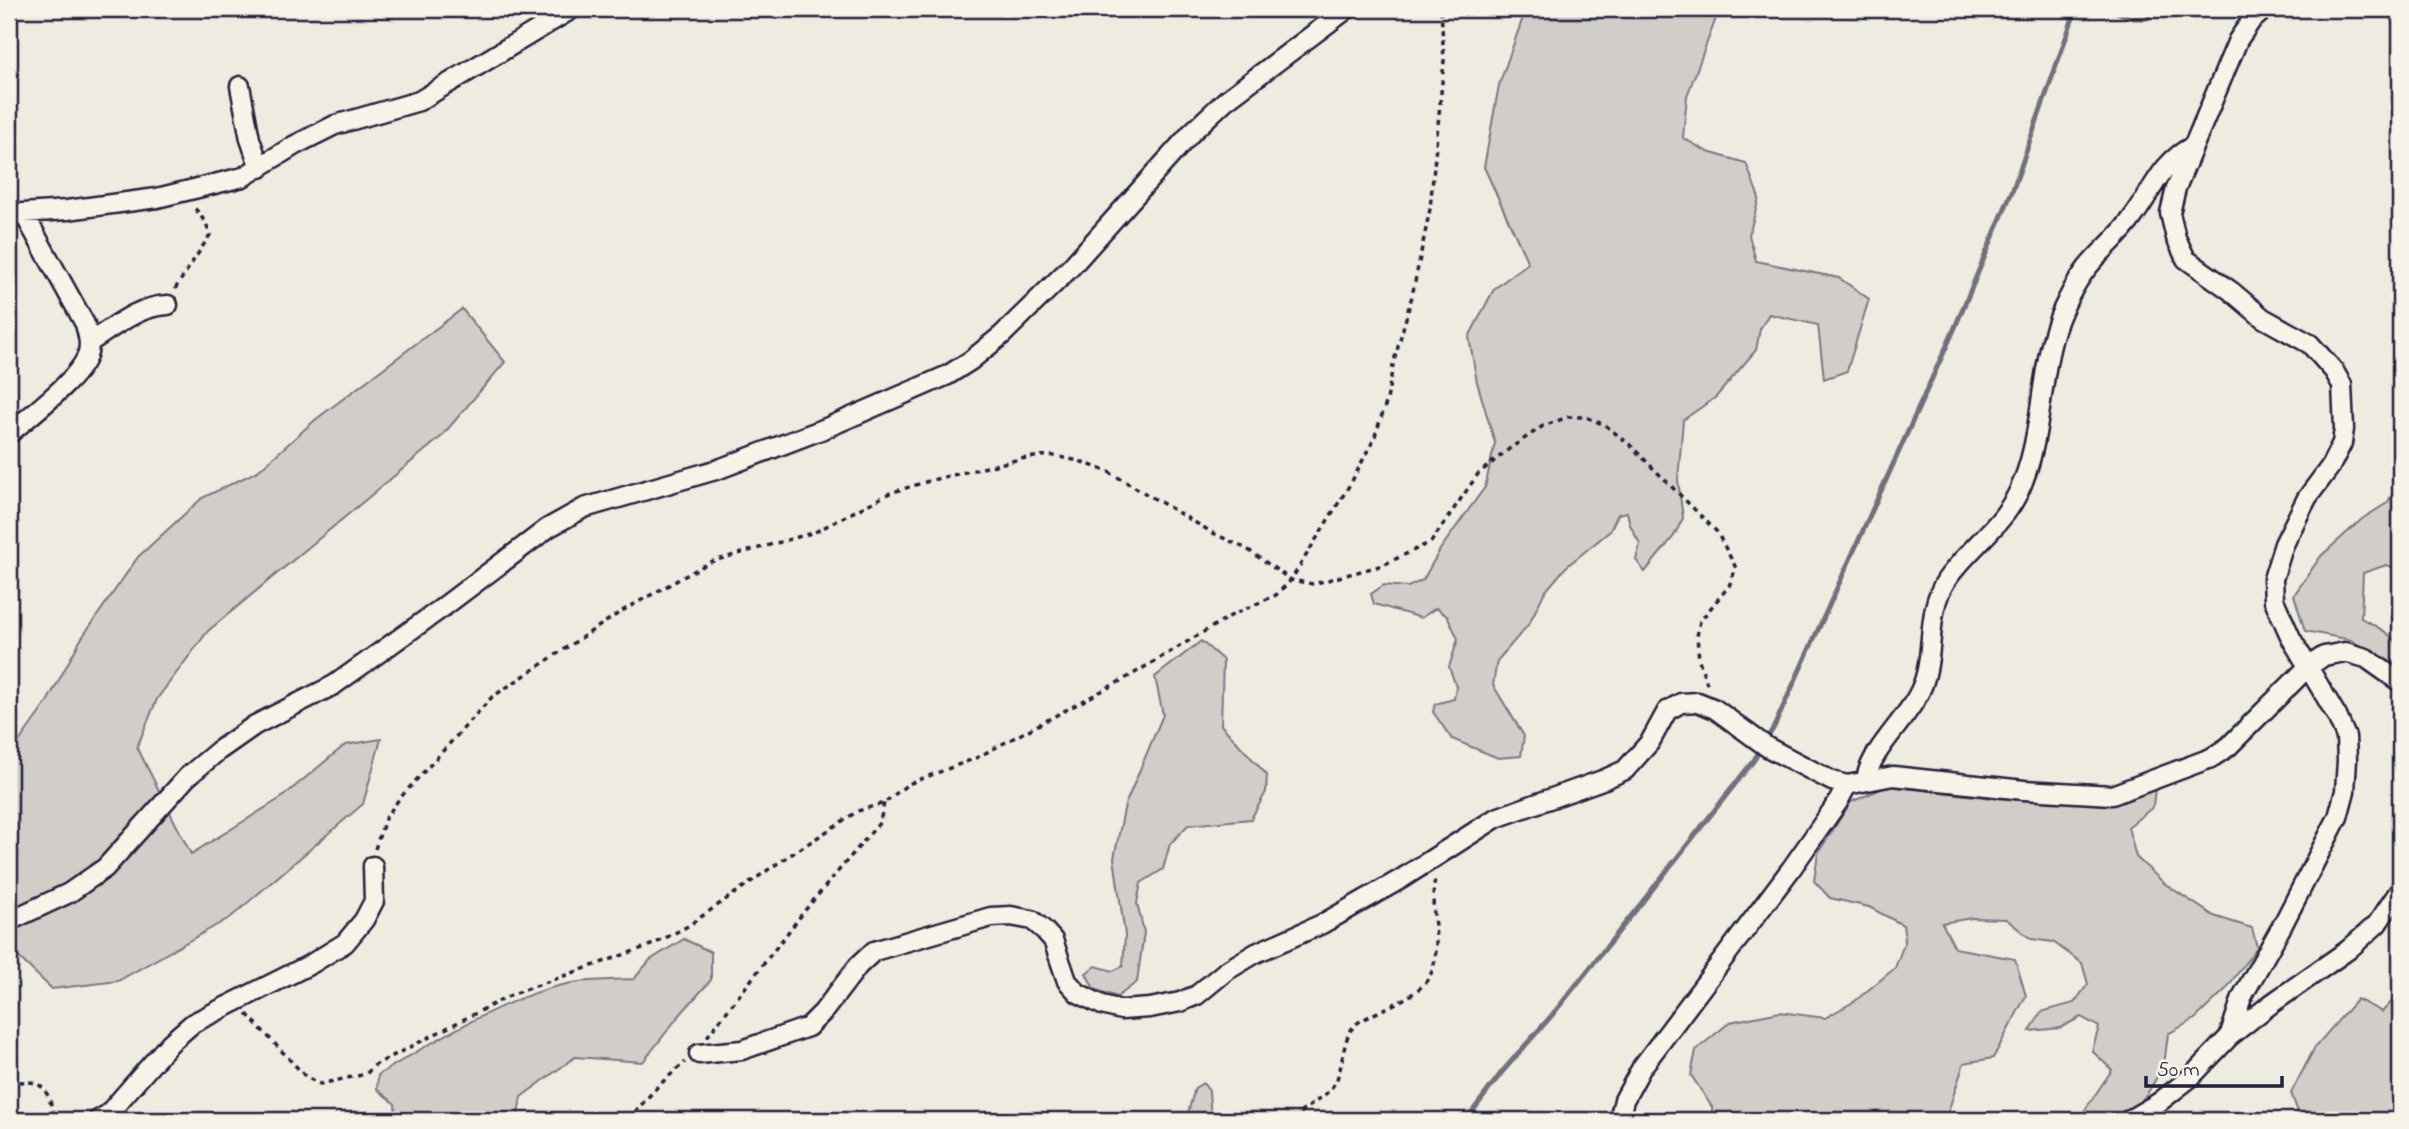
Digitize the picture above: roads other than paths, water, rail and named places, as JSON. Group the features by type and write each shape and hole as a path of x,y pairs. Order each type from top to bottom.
{"street":[{"path":"9,434 74,377 86,358 90,342 85,324 16,214 175,194 243,177 295,145 335,125 419,101 572,9"},
{"path":"9,921 69,893 105,868 187,777 255,724 334,685 548,528 584,508 719,469 826,428 948,375 970,361 1002,335 1071,267 1192,132 1226,100 1347,9"},
{"path":"2229,1037 2242,997 2282,926 2331,829 2345,791 2347,760 2346,737 2274,600 2273,579 2290,533 2342,443 2342,385 2334,371 2310,344 2263,318 2186,259 2176,238 2170,213 2176,188 2238,40 2251,21 2265,9"},
{"path":"240,86 250,139 260,168"},
{"path":"1866,780 1867,771 1877,754 1920,692 1926,677 1936,604 1946,581 2000,519 2023,480 2041,416 2053,336 2068,300 2085,271 2124,230 2169,162 2193,146"},
{"path":"90,342 142,310 168,305"},
{"path":"699,1054 742,1050 808,1027 858,966 874,951 990,917 1011,916 1032,920 1053,940 1067,981 1079,993 1102,1004 1122,1010 1180,1002 1197,995 1226,971 1256,953 1322,924 1401,879 1496,818 1625,770 1650,742 1667,711 1681,703 1699,702 1716,709 1761,744 1832,782 1847,785 1893,776 2024,790 2112,795 2211,758 2228,747 2308,667 2324,656 2345,652 2366,658 2400,682"},
{"path":"1619,1120 1624,1100 1642,1067 1791,869 1847,785"},
{"path":"98,1120 108,1114 170,1043 193,1023 311,964 345,943 364,920 374,901 373,866"},
{"path":"2129,1120 2158,1103 2190,1078 2229,1037 2271,1004 2348,950 2377,924 2400,890"}],"waterway":[{"path":"1466,1120 1754,760 1774,727 1953,332 2013,189 2076,9"},
{"path":"2108,9 2133,18 2147,18 2155,9"}]}
